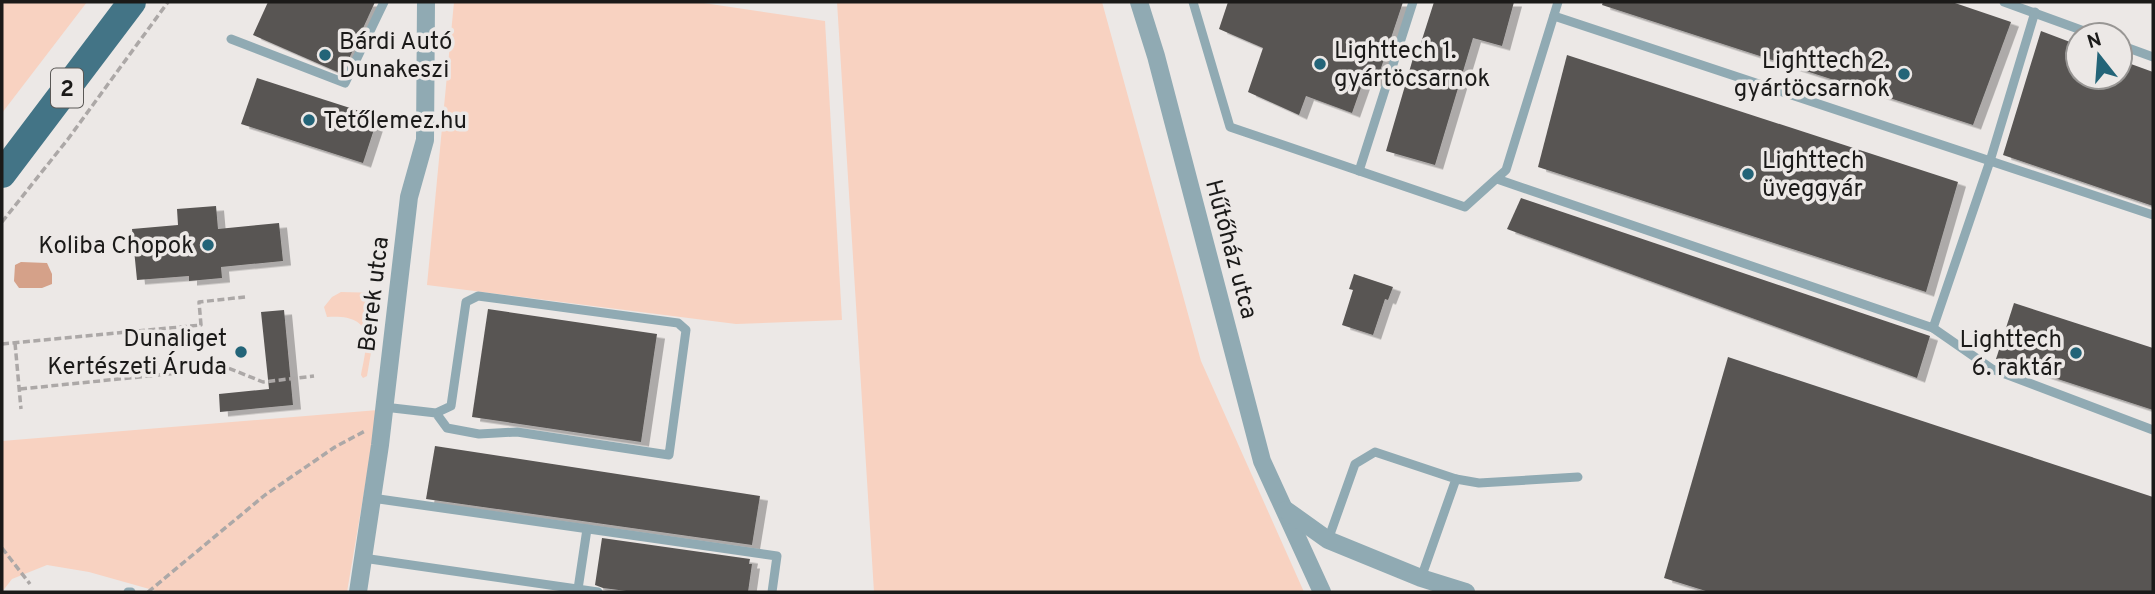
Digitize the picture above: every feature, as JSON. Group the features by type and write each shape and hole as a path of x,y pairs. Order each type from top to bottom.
{"main road":[{"name":"2","path":"2,174 132,2"}],"street":[{"name":"Berek utca","path":"358,592 382,426 409,197 425,140 426,2"},
{"name":"Hűtőház utca","path":"1139,2 1156,56 1262,461 1322,592"},
{"path":"1283,508 1328,540 1421,578 1466,592"}],"lane":[{"path":"231,39 345,83 384,2"},
{"path":"1193,2 1230,127 1465,207 1506,170 1558,2"},
{"path":"1198,17 1203,2"},
{"path":"1359,171 1413,2"},
{"path":"2004,2 2064,23"},
{"path":"1933,328 1990,161 2035,12"},
{"path":"1554,16 2153,215"},
{"path":"2134,50 2153,57"},
{"path":"1497,179 1933,328 1992,369 2153,430"},
{"path":"384,407 436,413 451,406 466,302 478,296 678,323 686,330 669,455 517,432 479,434 447,428 436,413"},
{"path":"1328,540 1355,464 1375,452 1456,479 1479,483 1577,477"},
{"path":"1421,578 1456,479"},
{"path":"372,498 777,556 772,592"},
{"path":"578,589 587,529"},
{"path":"363,558 598,592"}],"path":[{"path":"2,222 68,139 168,2"},
{"path":"2,344 201,325 199,302 245,297"},
{"path":"15,343 21,409"},
{"path":"20,389 228,368 263,382 314,376"},
{"path":"148,592 265,495 359,432 382,426"},
{"path":"2,548 30,584"}],"shaded area":[{"path":"2,2 87,2 2,113"},
{"path":"454,2 697,2 825,21 842,320 736,324 427,285"},
{"path":"837,2 1102,2 1201,361 1304,592 874,592"},
{"path":"21,262 47,263 52,274 52,284 42,288 19,288 14,281 15,265"},
{"path":"341,292 381,293 367,376 363,378 361,375 366,350 364,331 360,324 353,320 327,317 324,307 332,297"},
{"path":"378,410 347,592 160,592 89,572 47,565 12,579 2,592 2,441"}],"building":[{"name":"Bárdi Autó Dunakeszi","path":"268,2 375,2 342,74 253,35"},
{"name":"Lighttech 1. gyártöcsarnok","path":"1228,2 1403,2 1376,83 1364,79 1352,113 1306,96 1299,115 1248,92 1263,48 1219,29"},
{"path":"1434,2 1514,2 1502,46 1473,38 1435,165 1386,151 1416,48 1419,49"},
{"name":"Lighttech 2. gyártöcsarnok","path":"1603,2 1952,2 2011,22 1973,125 1602,5"},
{"path":"2041,31 2064,40 2064,91 2134,91 2134,65 2153,72 2153,206 2003,155"},
{"name":"Lighttech üveggyár","path":"1567,55 1958,182 1926,292 1538,167"},
{"name":"Tetőlemez.hu","path":"257,78 378,117 363,163 241,124"},
{"path":"1521,198 1930,336 1917,378 1507,229"},
{"name":"Koliba Chopok","path":"216,206 218,229 279,223 283,261 221,267 222,278 189,281 189,276 137,280 132,229 178,225 177,209"},
{"path":"1354,274 1393,287 1388,300 1385,299 1373,335 1342,325 1353,290 1349,289"},
{"name":"Lighttech 6. raktár","path":"2014,303 2153,348 2153,410 1996,359"},
{"path":"488,309 657,334 641,442 472,417"},
{"path":"284,310 293,405 220,412 219,394 269,389 261,312"},
{"path":"1728,357 2153,497 2153,592 1709,592 1664,578"},
{"path":"435,446 760,496 752,545 426,499"},
{"path":"602,538 750,559 749,564 752,564 748,592 634,592 603,588 595,585"}],"place":[{"name":"Bárdi Autó Dunakeszi","path":"325,55"},
{"name":"Lighttech 1. gyártöcsarnok","path":"1320,64"},
{"name":"Lighttech 2. gyártöcsarnok","path":"1904,74"},
{"name":"Tetőlemez.hu","path":"309,120"},
{"name":"Lighttech üveggyár","path":"1748,174"},
{"name":"Koliba Chopok","path":"208,245"},
{"name":"Dunaliget Kertészeti Áruda","path":"241,352"},
{"name":"Lighttech 6. raktár","path":"2076,353"}]}
